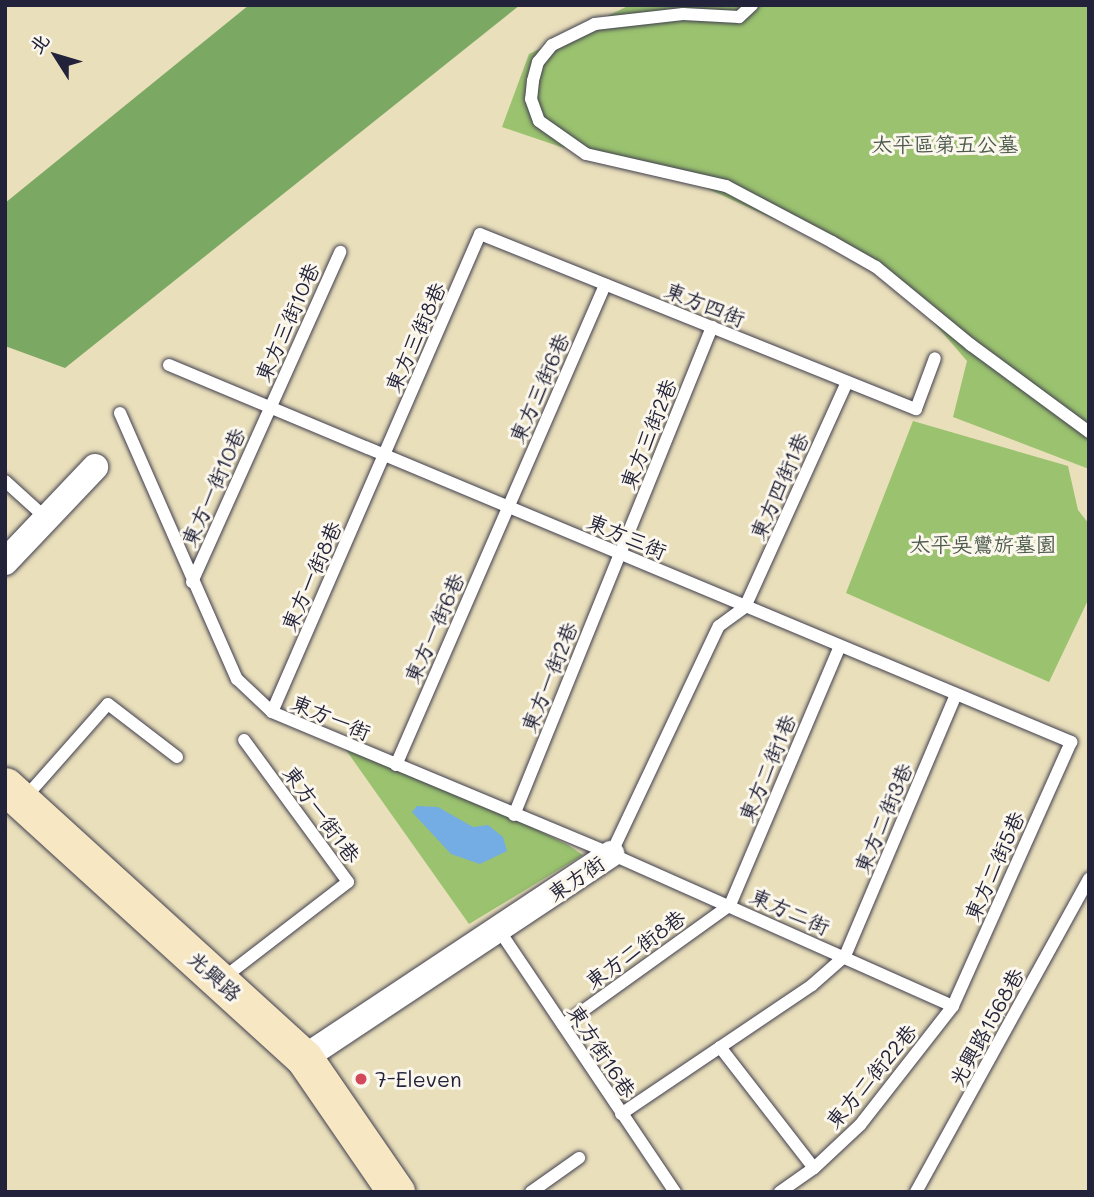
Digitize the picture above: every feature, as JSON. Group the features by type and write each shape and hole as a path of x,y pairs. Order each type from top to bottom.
{"main road":[{"name":"光興路","path":"13,795 221,980 304,1058 396,1192"}],"street":[{"path":"5,562 95,467"},
{"name":"東方街","path":"304,1058 611,854"}],"lane":[{"path":"752,5 738,17 683,15 595,24 552,45 538,62 533,81 531,99 539,121 586,154 726,186 832,242 876,267 971,345 1089,432"},
{"name":"東方四街","path":"481,234 916,410 935,358"},
{"name":"東方三街8巷","path":"384,455 481,234"},
{"name":"東方三街10巷","path":"270,407 340,252"},
{"name":"東方三街6巷","path":"508,507 605,285"},
{"name":"東方三街2巷","path":"620,554 712,327"},
{"name":"東方三街","path":"169,365 1071,742"},
{"name":"東方四街1巷","path":"745,607 847,382"},
{"name":"東方一街10巷","path":"192,582 270,407"},
{"name":"東方一街","path":"120,412 192,582 237,679 272,712 611,854"},
{"name":"東方一街8巷","path":"272,712 384,455"},
{"path":"5,481 47,518"},
{"name":"東方一街6巷","path":"396,765 508,507"},
{"name":"東方一街2巷","path":"514,815 620,554"},
{"name":"東方街","path":"611,854 719,626 745,607"},
{"name":"東方二街1巷","path":"730,905 840,646"},
{"name":"東方二街3巷","path":"845,956 956,695"},
{"path":"13,795 108,704 177,757"},
{"name":"東方一街1巷","path":"221,980 227,971 348,881 244,740"},
{"name":"東方二街5巷","path":"953,1006 1071,742"},
{"name":"東方二街","path":"611,854 953,1006"},
{"name":"光興路1568巷","path":"916,1192 1089,879"},
{"name":"東方二街8巷","path":"563,1025 730,905"},
{"name":"東方街16巷","path":"499,930 675,1192"},
{"path":"621,1114 812,985 845,956"},
{"name":"東方二街22巷","path":"780,1192 814,1168 860,1125 953,1006"},
{"path":"720,1047 814,1168"},
{"path":"531,1192 579,1158"}],"green space":[{"path":"249,5 520,5 65,368 5,346 5,203"},
{"name":"太平區第五公墓","path":"630,5 1089,5 1089,469 953,417 967,361 890,272 658,166 561,147 502,127 529,54"},
{"name":"太平吳鸞旂墓園","path":"913,421 1068,466 1078,510 1089,524 1089,598 1049,682 846,593"},
{"path":"348,737 568,845 583,855 469,924 341,743"}],"water":[{"path":"417,806 438,807 473,827 488,825 503,837 507,851 480,864 451,854 412,812"}],"place":[{"name":"7-Eleven","path":"361,1079"}]}
